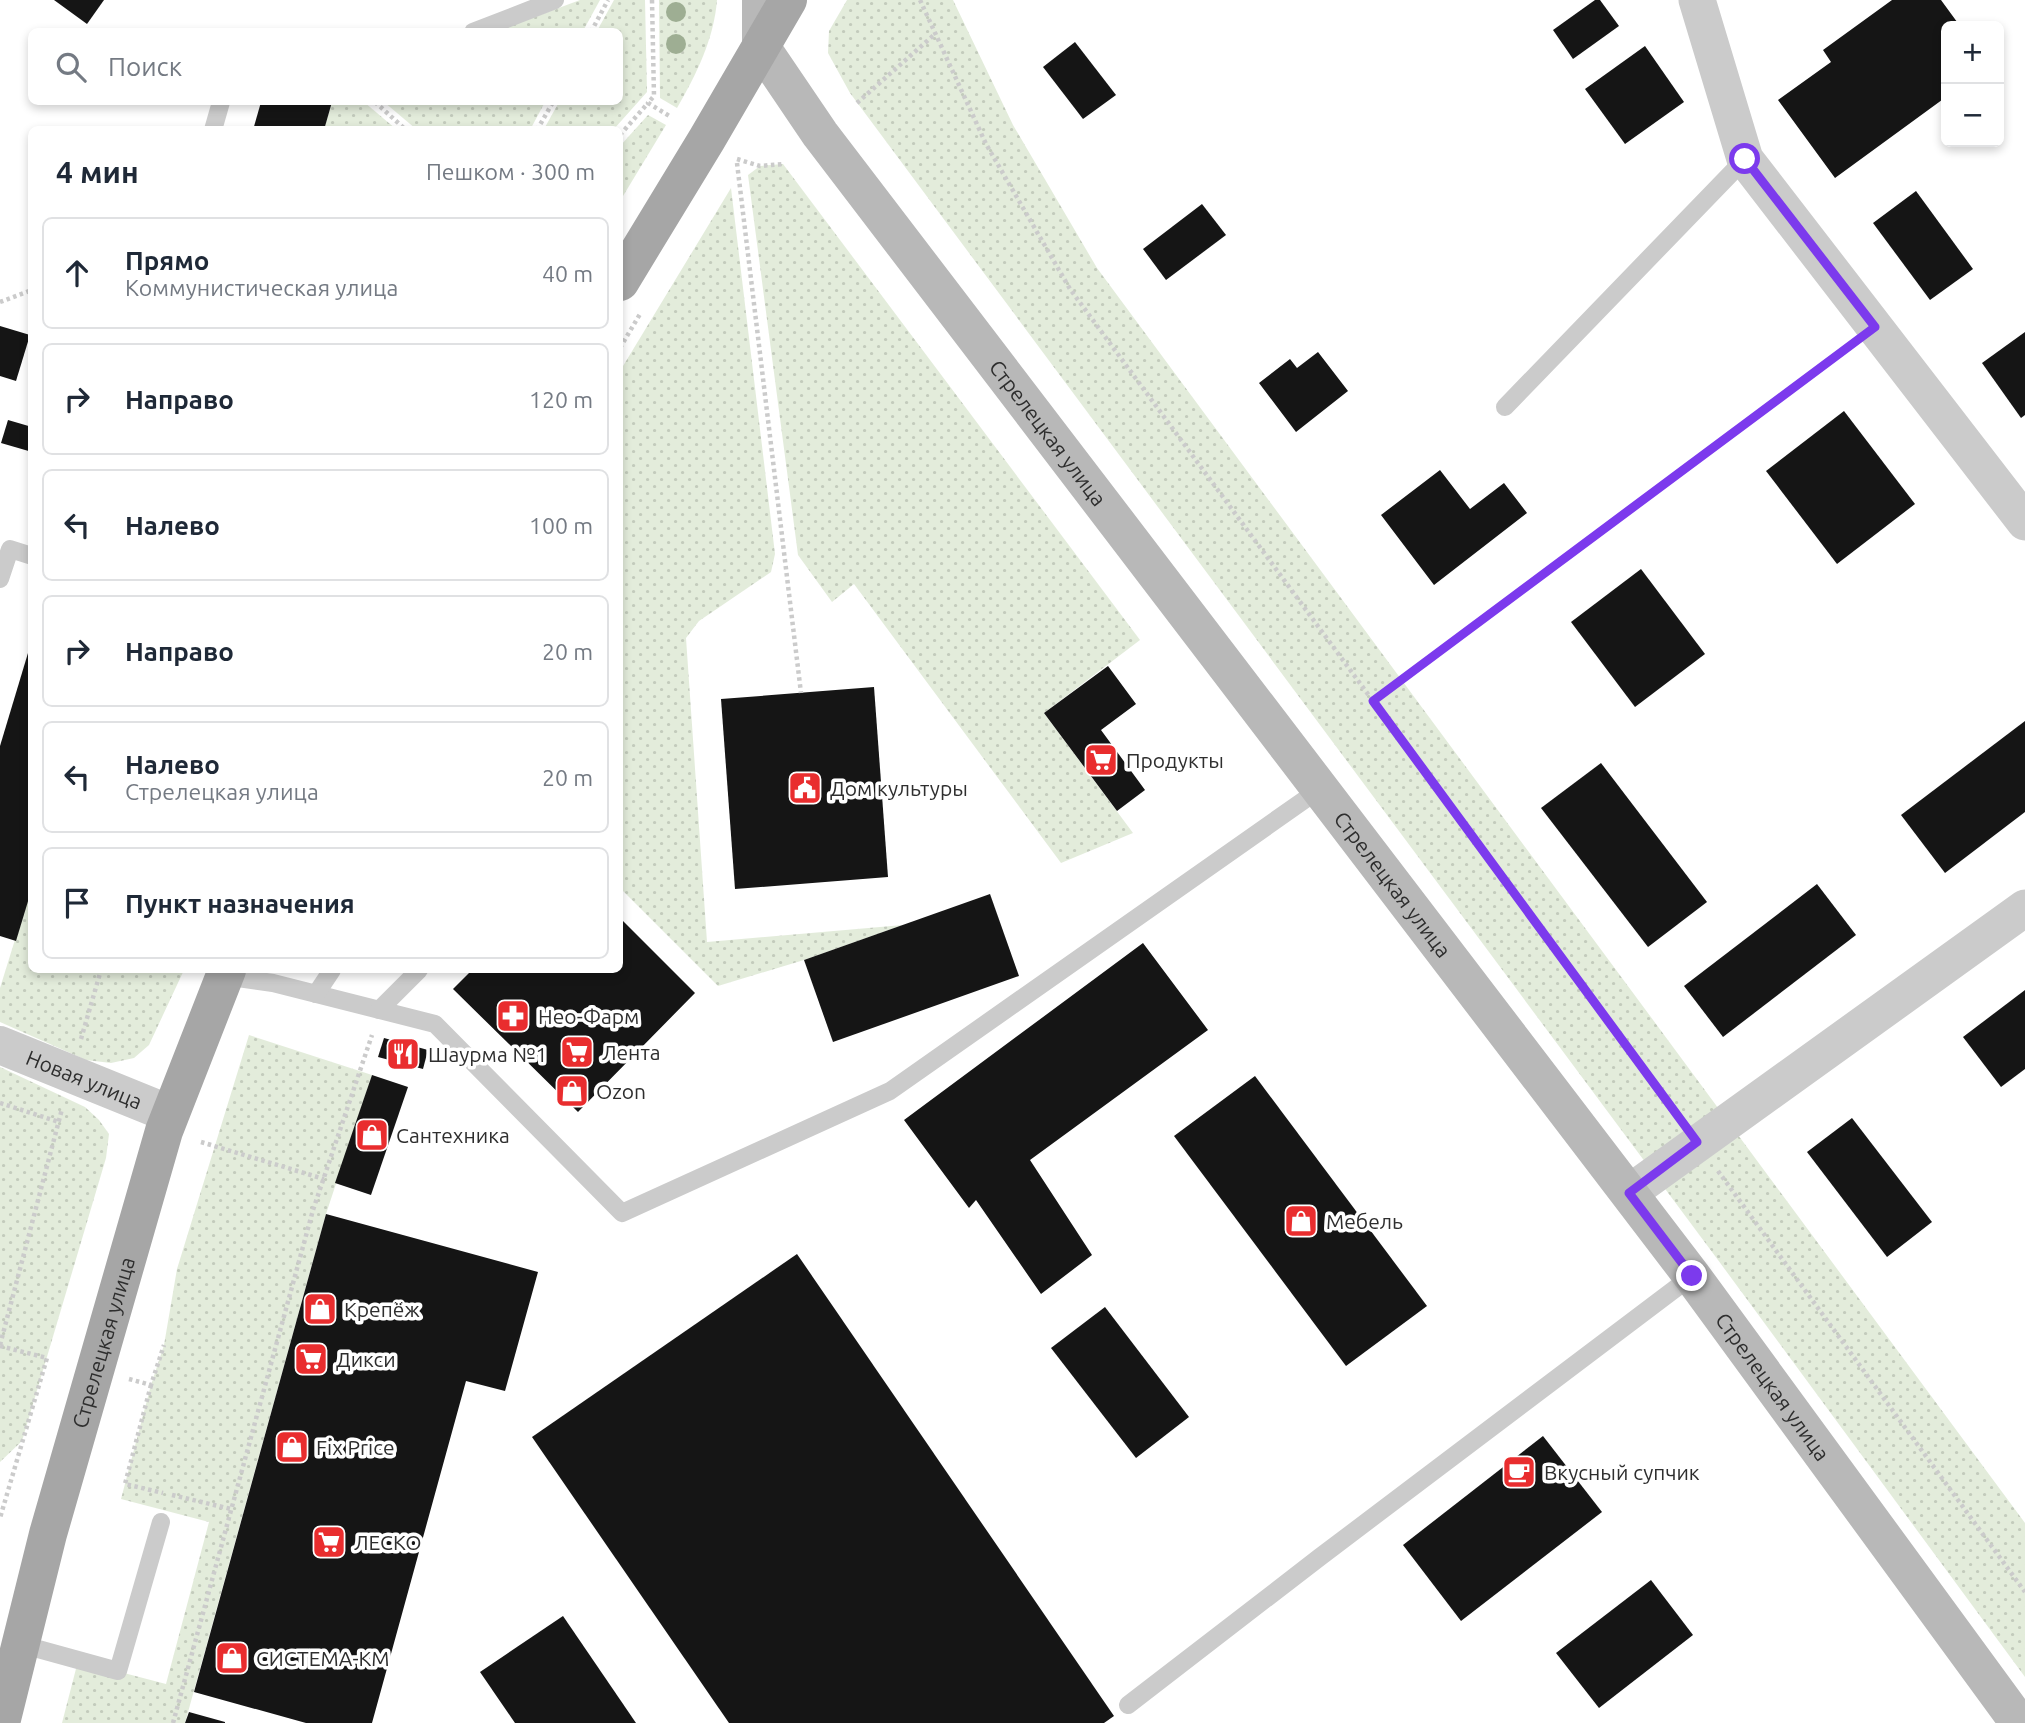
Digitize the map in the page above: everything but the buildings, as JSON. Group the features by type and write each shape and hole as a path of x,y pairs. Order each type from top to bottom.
{"main road":[{"path":"761,0 761,47"},
{"path":"623,277 788,0"},
{"name":"Стрелецкая улица","path":"761,47 820,134 1692,1276 2019,1723"},
{"name":"Стрелецкая улица","path":"1,1723 51,1521 167,1122 225,973"}],"street":[{"path":"1697,0 1745,159 2025,522"},
{"path":"1629,1193 2025,908"},
{"name":"Новая улица","path":"0,1045 72,1074 167,1122"}],"lane":[{"path":"483,28 555,0"},
{"path":"214,126 220,105"},
{"path":"1505,407 1745,159"},
{"path":"0,579 9,549 28,555"},
{"path":"225,973 435,1024 622,1213 890,1091 1320,789"},
{"path":"316,994 330,973"},
{"path":"379,1010 416,973"},
{"path":"1128,1705 1692,1276"},
{"path":"20,1644 118,1671 161,1522"}],"path":[{"path":"593,28 608,0"},
{"path":"623,132 654,96 652,0"},
{"path":"920,0 986,144 1070,289 2025,1592"},
{"path":"857,103 936,34"},
{"path":"648,103 671,117"},
{"path":"378,105 402,126"},
{"path":"539,126 551,105"},
{"path":"783,164 760,166 736,158 801,693"},
{"path":"0,302 28,292"},
{"path":"1373,701 1875,327"},
{"path":"0,1518 47,1357 0,1345 100,973"},
{"path":"173,1723 313,1210 379,1010"},
{"path":"0,1103 59,1122"},
{"path":"167,1122 324,1179"},
{"path":"151,1385 125,1484 232,1509"}],"green space":[{"path":"580,0 600,0 585,28 506,28"},
{"path":"614,0 645,0 647,92 617,126 546,126 557,105 623,105 623,28 599,28"},
{"path":"659,0 717,0 712,29 703,56 677,108 660,98"},
{"path":"847,0 953,0 1013,125 1097,268 2025,1523 2025,1677 850,93 828,53 829,31"},
{"path":"331,105 368,105 392,126 325,126"},
{"path":"388,105 543,105 532,126 412,126"},
{"path":"648,115 666,125 623,196 623,143"},
{"path":"783,164 1140,640 1044,713 1133,833 1061,863 854,584 832,602 798,555 748,175 760,166"},
{"path":"731,188 775,554 771,572 699,621 686,638 707,942 903,925 804,960 718,986 623,891 623,366"},
{"path":"28,898 28,973 183,973 149,1045 134,1058 111,1063 86,1060 0,1022 0,988"},
{"path":"249,1035 372,1075 326,1214 185,1723 62,1723 78,1661 166,1684 209,1522 121,1499 164,1345 177,1269"},
{"path":"0,1067 85,1107 109,1134 106,1158 22,1441 0,1462"}],"place":[{"name":"Продукты","path":"1101,760"},
{"name":"Дом культуры","path":"805,788"},
{"name":"Нео-Фарм","path":"513,1016"},
{"name":"Лента","path":"577,1052"},
{"name":"Шаурма №1","path":"403,1054"},
{"name":"Ozon","path":"572,1091"},
{"name":"Сантехника","path":"372,1135"},
{"name":"Мебель","path":"1301,1221"},
{"name":"Крепёж","path":"320,1309"},
{"name":"Дикси","path":"311,1359"},
{"name":"Fix Price","path":"292,1447"},
{"name":"Вкусный супчик","path":"1519,1472"},
{"name":"ЛЕСКО","path":"329,1542"},
{"name":"СИСТЕМА-КМ","path":"232,1658"}],"route":[{"path":"1692,1276 1629,1193 1697,1142 1373,701 1875,327 1745,159"}]}
